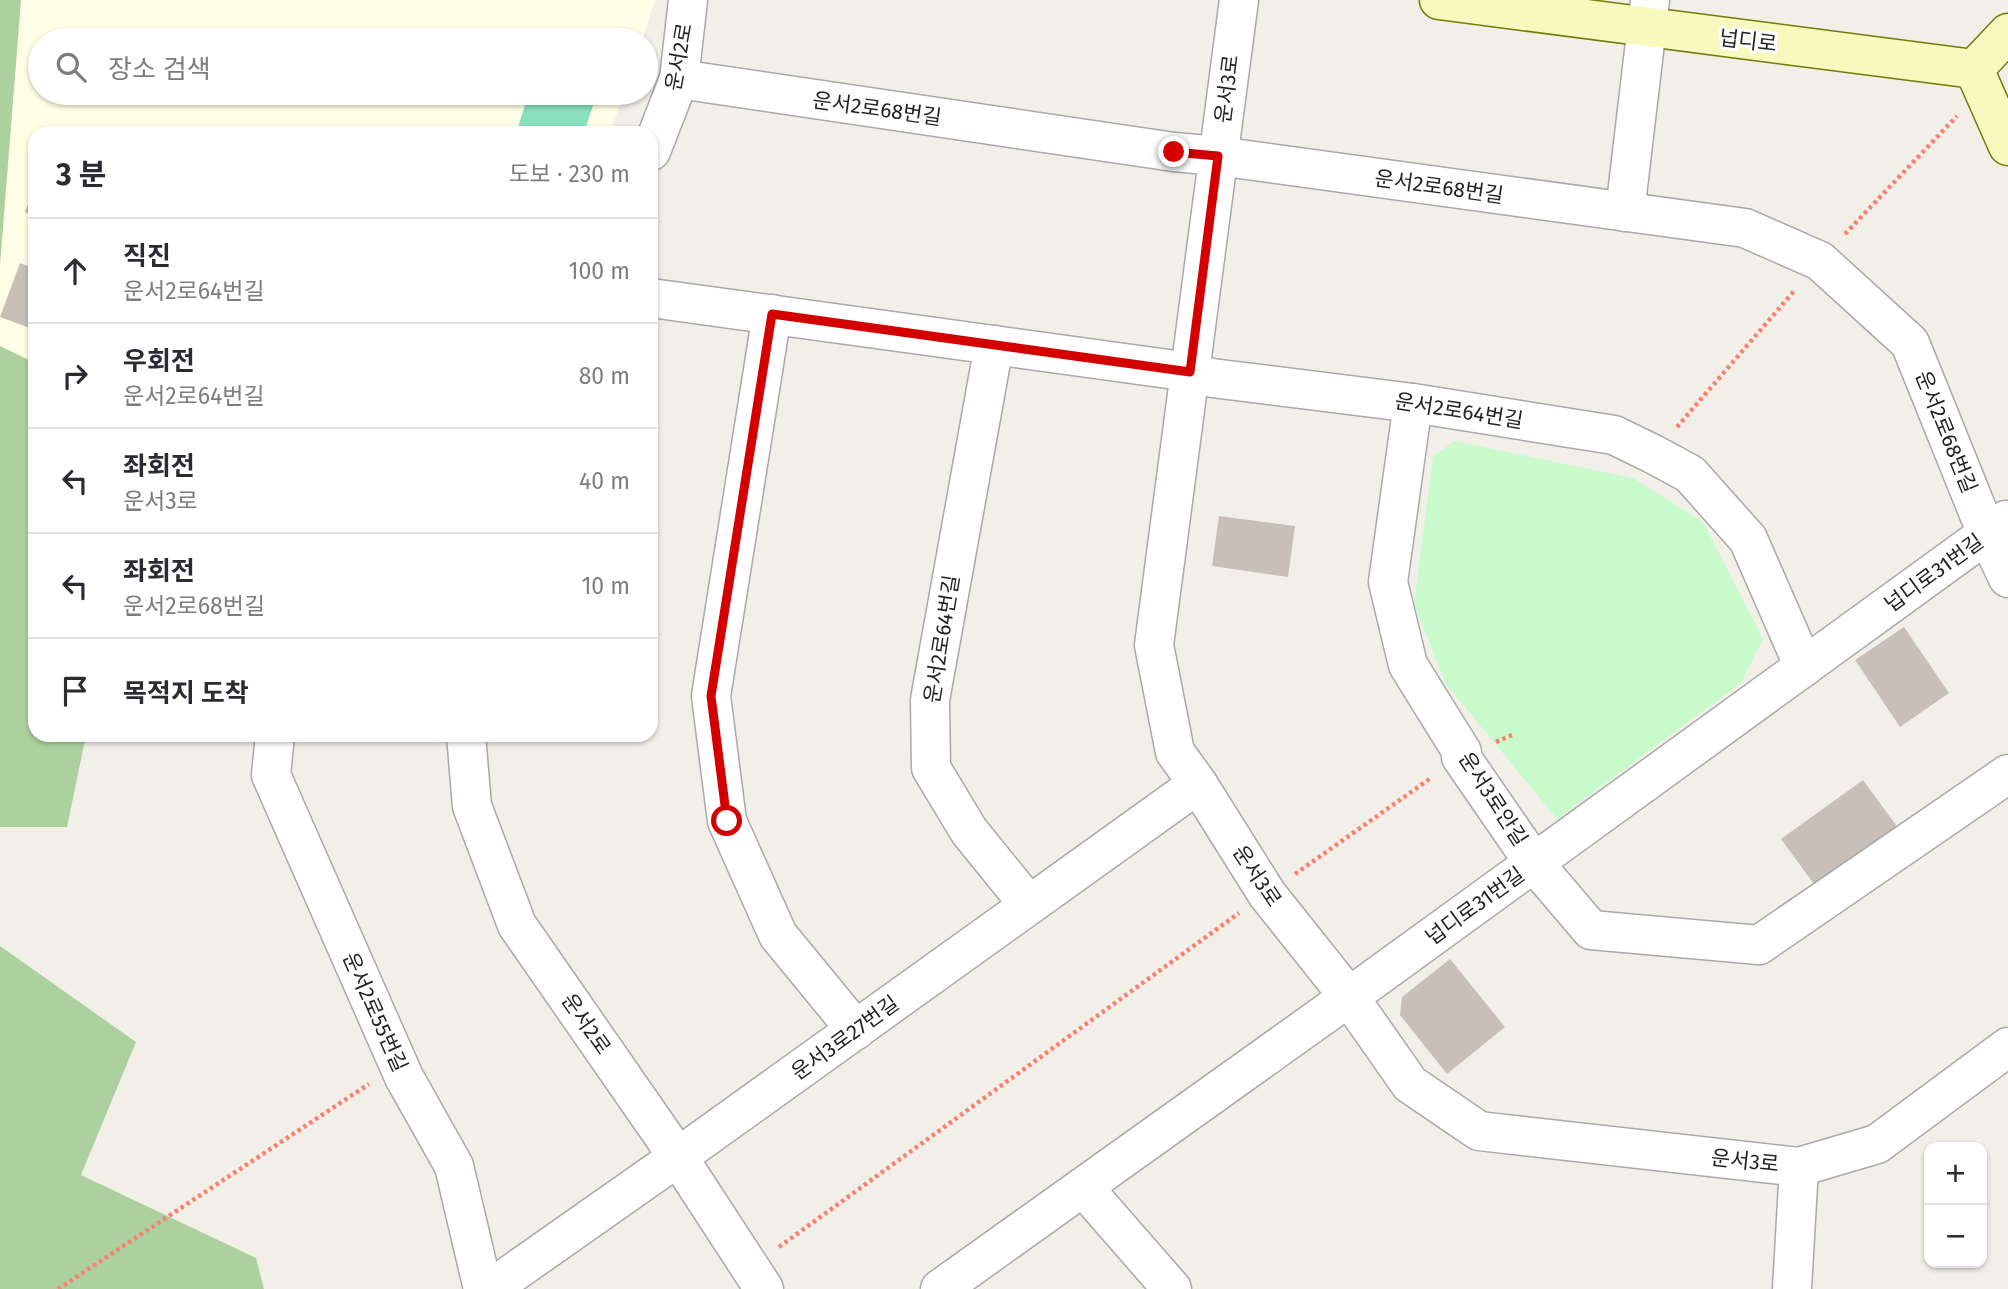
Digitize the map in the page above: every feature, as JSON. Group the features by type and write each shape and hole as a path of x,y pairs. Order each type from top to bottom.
{"street":[{"name":"운서2로","path":"658,134 679,79 688,0"},
{"name":"운서3로","path":"1239,0 1154,645 1175,752 1267,894 1349,998 1409,1084 1479,1131 1800,1167 1877,1144 2008,1047"},
{"name":"넙디로","path":"1439,0 1648,14 1974,69"},
{"path":"1625,212 1648,14"},
{"path":"2008,33 1974,69 2008,146"},
{"name":"운서2로68번길","path":"679,79 1161,150 1745,228 1820,261 1910,343 1998,526 2008,578"},
{"name":"운서2로64번길","path":"658,299 1190,372 1212,379 1413,403 1614,435 1690,474 1748,539 1804,667"},
{"path":"772,314 711,696 727,821 778,935 856,1030"},
{"name":"운서2로64번길","path":"994,345 930,700 931,768 969,831 1030,905"},
{"name":"운서3로안길","path":"1413,403 1388,582 1408,665 1462,752 1461,757 1534,863 1591,930 1759,945 2008,774"},
{"name":"넙디로31번길","path":"940,1289 1349,998 1998,526"},
{"name":"운서2로55번길","path":"274,742 271,775 396,1061 454,1166 483,1289"},
{"name":"운서2로","path":"467,742 472,806 517,925 678,1157 757,1279"},
{"name":"운서3로27번길","path":"490,1289 1198,784"},
{"path":"1792,1289 1800,1167"},
{"path":"1083,1187 1172,1289"}],"path":[{"path":"757,1279 1267,894 1461,757 1511,735"},
{"path":"58,1289 378,1078 396,1061"}],"shaded area":[{"path":"21,0 655,0 646,28 28,28 28,105 620,105 612,126 28,126 28,360 0,346 0,265"}],"green space":[{"path":"0,0 21,0 0,265"},
{"path":"525,105 593,105 586,126 518,126"},
{"path":"0,346 28,360 28,742 85,742 67,827 0,827"},
{"path":"1454,441 1633,478 1703,522 1763,639 1741,683 1557,819 1446,684 1414,604 1433,457"},
{"path":"0,946 136,1042 81,1175 256,1258 264,1289 0,1289"}],"building":[{"path":"20,263 28,266 28,327 0,317"},
{"path":"1219,516 1295,526 1288,577 1212,566"},
{"path":"1904,627 1949,693 1900,727 1855,660"},
{"path":"1863,780 1901,832 1819,891 1781,839"},
{"path":"1450,959 1505,1027 1447,1074 1400,1015 1402,997"}],"route":[{"path":"727,821 711,696 772,314 1190,372 1218,156 1174,152"}]}
